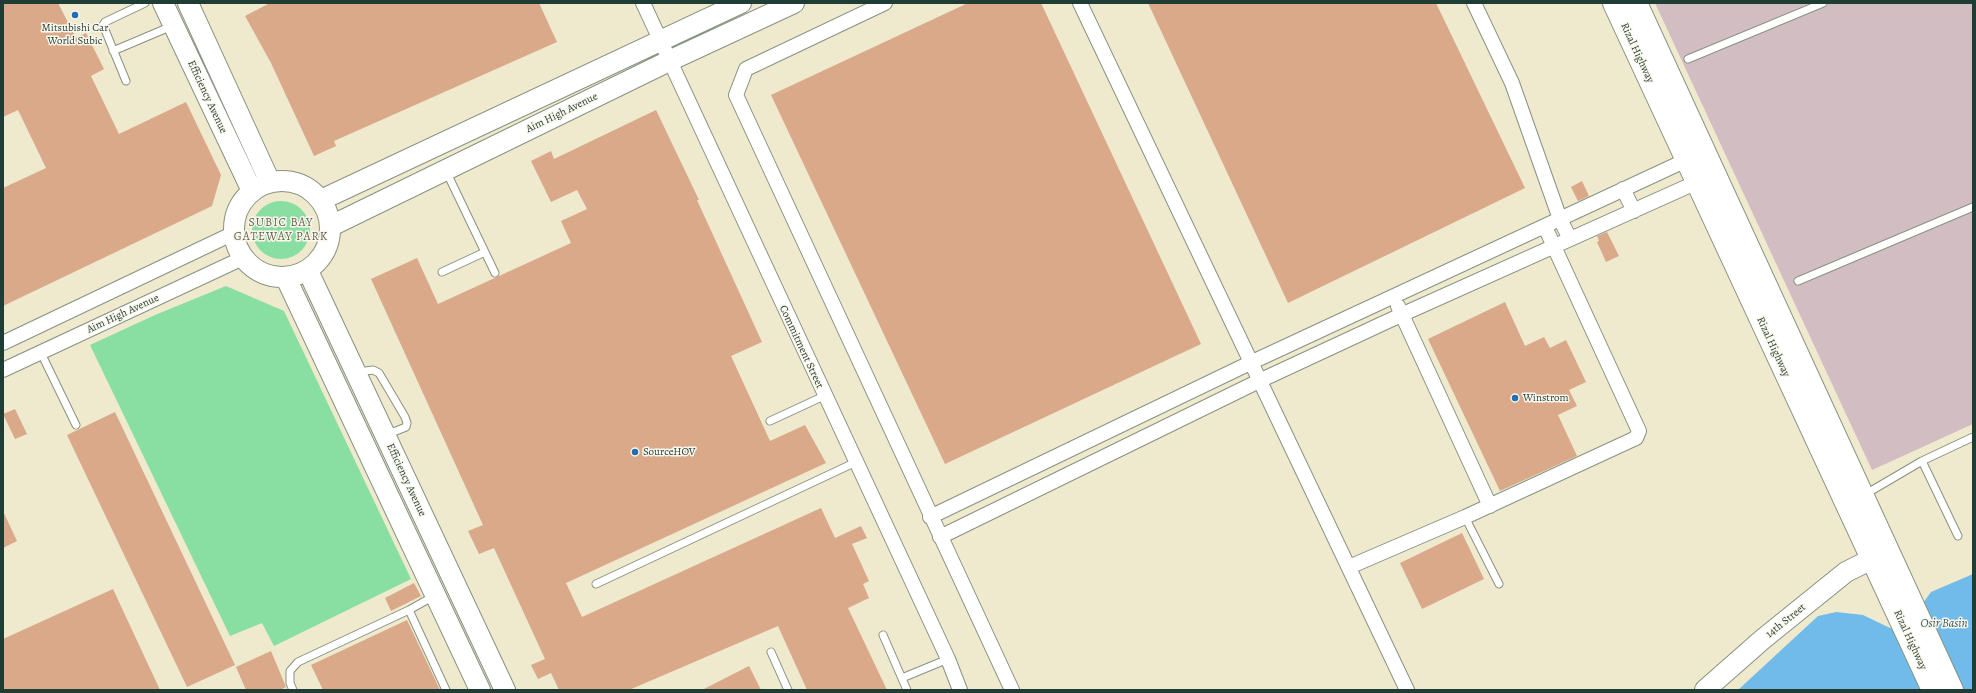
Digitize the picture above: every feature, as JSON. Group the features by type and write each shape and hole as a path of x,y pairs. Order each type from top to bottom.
{"main road":[{"name":"Rizal Highway","path":"1614,3 1695,156 1863,496 1907,613 1933,690"},
{"name":"Rizal Highway","path":"1636,3 1695,156"},
{"name":"Rizal Highway","path":"1706,178 1872,559 1907,613 1952,690"}],"street":[{"name":"Efficiency Avenue","path":"163,3 252,191"},
{"name":"Efficiency Avenue","path":"188,3 270,182"},
{"name":"Commitment Street","path":"643,3 824,396 948,659 960,690"},
{"path":"321,200 741,3"},
{"name":"Aim High Avenue","path":"330,226 669,61 794,3"},
{"path":"885,3 746,69 736,95 930,517 1012,690"},
{"path":"1080,3 1250,363 1407,690"},
{"path":"1474,3 1512,83 1560,219 1570,239"},
{"path":"930,517 1250,363 1695,156"},
{"path":"940,537 1259,381 1401,315 1706,178"},
{"path":"282,180 298,184 313,192 321,200 328,212 330,226 329,241 323,256 308,270 286,278 267,275 258,271 243,258 235,242 234,233 236,214 239,206 252,191 270,182 282,180"},
{"path":"1623,189 1634,211"},
{"path":"1349,567 1466,517 1629,443 1636,438 1639,431 1545,227"},
{"path":"3,344 234,233"},
{"name":"Aim High Avenue","path":"3,370 243,258"},
{"name":"Efficiency Avenue","path":"308,270 505,690"},
{"name":"Efficiency Avenue","path":"286,278 480,690"},
{"path":"1393,296 1490,506"},
{"name":"14th Street","path":"1705,690 1763,639 1846,572 1872,559"}],"lane":[{"path":"126,81 103,28 105,22 145,3"},
{"path":"1688,59 1823,3"},
{"path":"113,51 174,25"},
{"path":"446,170 495,273"},
{"path":"1798,281 1973,207"},
{"path":"442,272 485,252"},
{"path":"41,353 76,425"},
{"path":"770,421 824,396"},
{"path":"1863,496 1922,461 1973,437"},
{"path":"1922,461 1958,536"},
{"path":"596,584 856,462"},
{"path":"1466,517 1499,584"},
{"path":"293,690 290,683 290,671 298,662 409,610 435,595"},
{"path":"409,610 446,690"},
{"path":"884,636 907,690"},
{"path":"771,652 788,690"},
{"path":"902,678 948,659"}],"shaded area":[{"path":"1655,3 1973,3 1973,424 1872,470"}],"green space":[{"path":"281,201 292,203 302,209 308,219 310,230 308,241 302,251 292,257 281,259 270,257 260,251 254,241 252,230 254,219 260,209 270,203"},
{"path":"226,286 284,311 411,579 274,646 262,623 230,636 90,345 155,315"}],"water":[{"name":"Osir Basin","path":"1973,574 1973,690 1738,690 1818,616 1836,612 1863,615 1890,628 1910,621 1931,592"}],"building":[{"path":"3,3 58,3 76,38 86,33 104,69 91,76 119,134 186,102 221,175 212,206 3,306 3,188 46,168 18,110 3,117"},
{"path":"270,3 539,3 557,42 334,141 336,146 314,156 271,63 245,16"},
{"path":"968,3 1041,3 1201,344 945,464 771,95"},
{"path":"1148,3 1436,3 1525,188 1288,303"},
{"name":"SourceHOV","path":"656,110 699,200 697,200 762,342 731,356 770,441 805,425 826,463 566,583 582,617 821,508 835,538 861,526 867,538 852,544 869,581 863,584 869,598 848,608 887,690 807,690 778,626 629,690 559,690 551,673 538,679 531,665 545,659 494,548 479,554 468,531 483,525 371,279 417,258 438,304 571,243 561,221 587,209 577,190 551,202 531,161 551,151 554,159"},
{"path":"1582,181 1589,196 1578,201 1571,187"},
{"path":"1607,232 1619,256 1606,262 1597,242 1599,241 1597,236"},
{"name":"Winstrom","path":"1505,302 1525,346 1544,337 1550,348 1566,340 1586,382 1569,390 1577,406 1558,415 1577,456 1500,491 1428,339"},
{"path":"15,409 27,434 15,439 3,414"},
{"path":"115,412 235,665 187,687 67,435"},
{"path":"3,511 17,541 3,548"},
{"path":"1462,533 1484,579 1422,609 1400,563"},
{"path":"414,583 421,596 391,611 385,598"},
{"path":"113,589 160,690 3,690 3,639"},
{"path":"407,620 440,690 323,690 311,665"},
{"path":"271,651 286,687 280,690 246,690 236,667"},
{"path":"749,666 761,690 702,690"}],"place":[{"name":"Mitsubishi Car World Subic","path":"75,15"},
{"name":"Winstrom","path":"1515,398"},
{"name":"SourceHOV","path":"635,452"}],"district":[{"name":"SUBIC BAY GATEWAY PARK","path":"281,230"}]}
